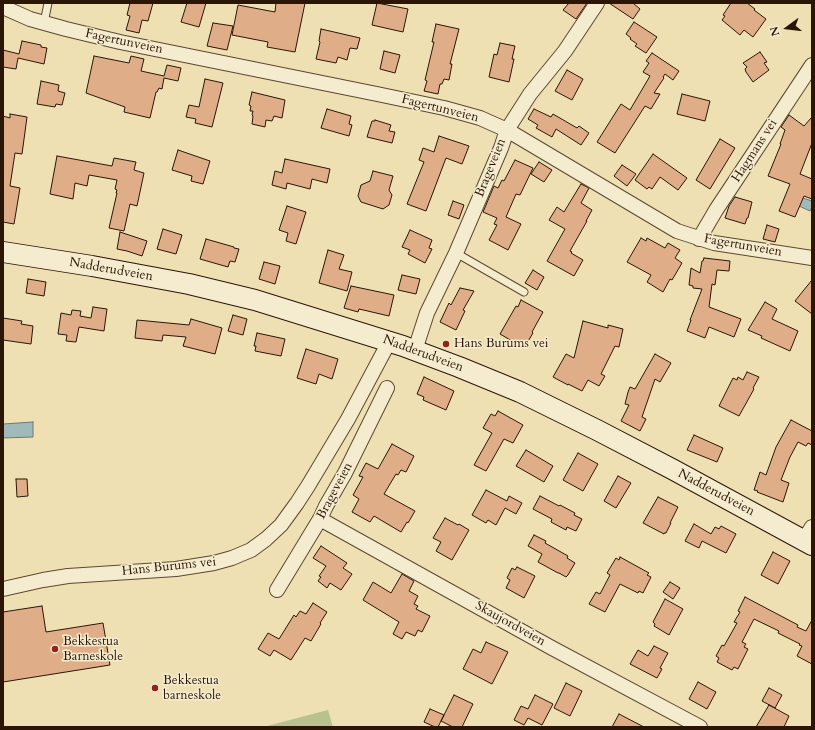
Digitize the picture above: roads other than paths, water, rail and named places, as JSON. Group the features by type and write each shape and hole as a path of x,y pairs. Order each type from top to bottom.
{"main road":[{"name":"Nadderudveien","path":"3,252 92,266 189,284 255,300 415,350 520,392 809,537"}],"street":[{"name":"Brageveien","path":"415,350 427,313 456,253 501,148 507,130 530,94 565,51 597,3"},
{"name":"Fagertunveien","path":"3,7 30,19 120,42 369,92 444,108 480,118 507,130 677,231 714,243 812,258"},
{"name":"Hagmans vei","path":"700,239 716,210 812,65"},
{"name":"Hans Burums vei","path":"3,589 68,576 168,569 214,563 232,558 251,550 281,525 298,503 348,419 389,342"},
{"name":"Brageveien","path":"277,590 320,519 345,473 387,388"},
{"name":"Skaujordveien","path":"320,519 552,648 700,727"}],"lane":[{"path":"44,23 48,3"},
{"path":"456,253 524,292"}],"water":[{"path":"803,198 812,201 810,211 799,206"},
{"path":"33,422 33,437 3,438 3,424"}],"place":[{"name":"Hans Burums vei","path":"446,344"},
{"name":"Bekkestua Barneskole","path":"55,649"},
{"name":"Bekkestua barneskole","path":"155,688"}]}
